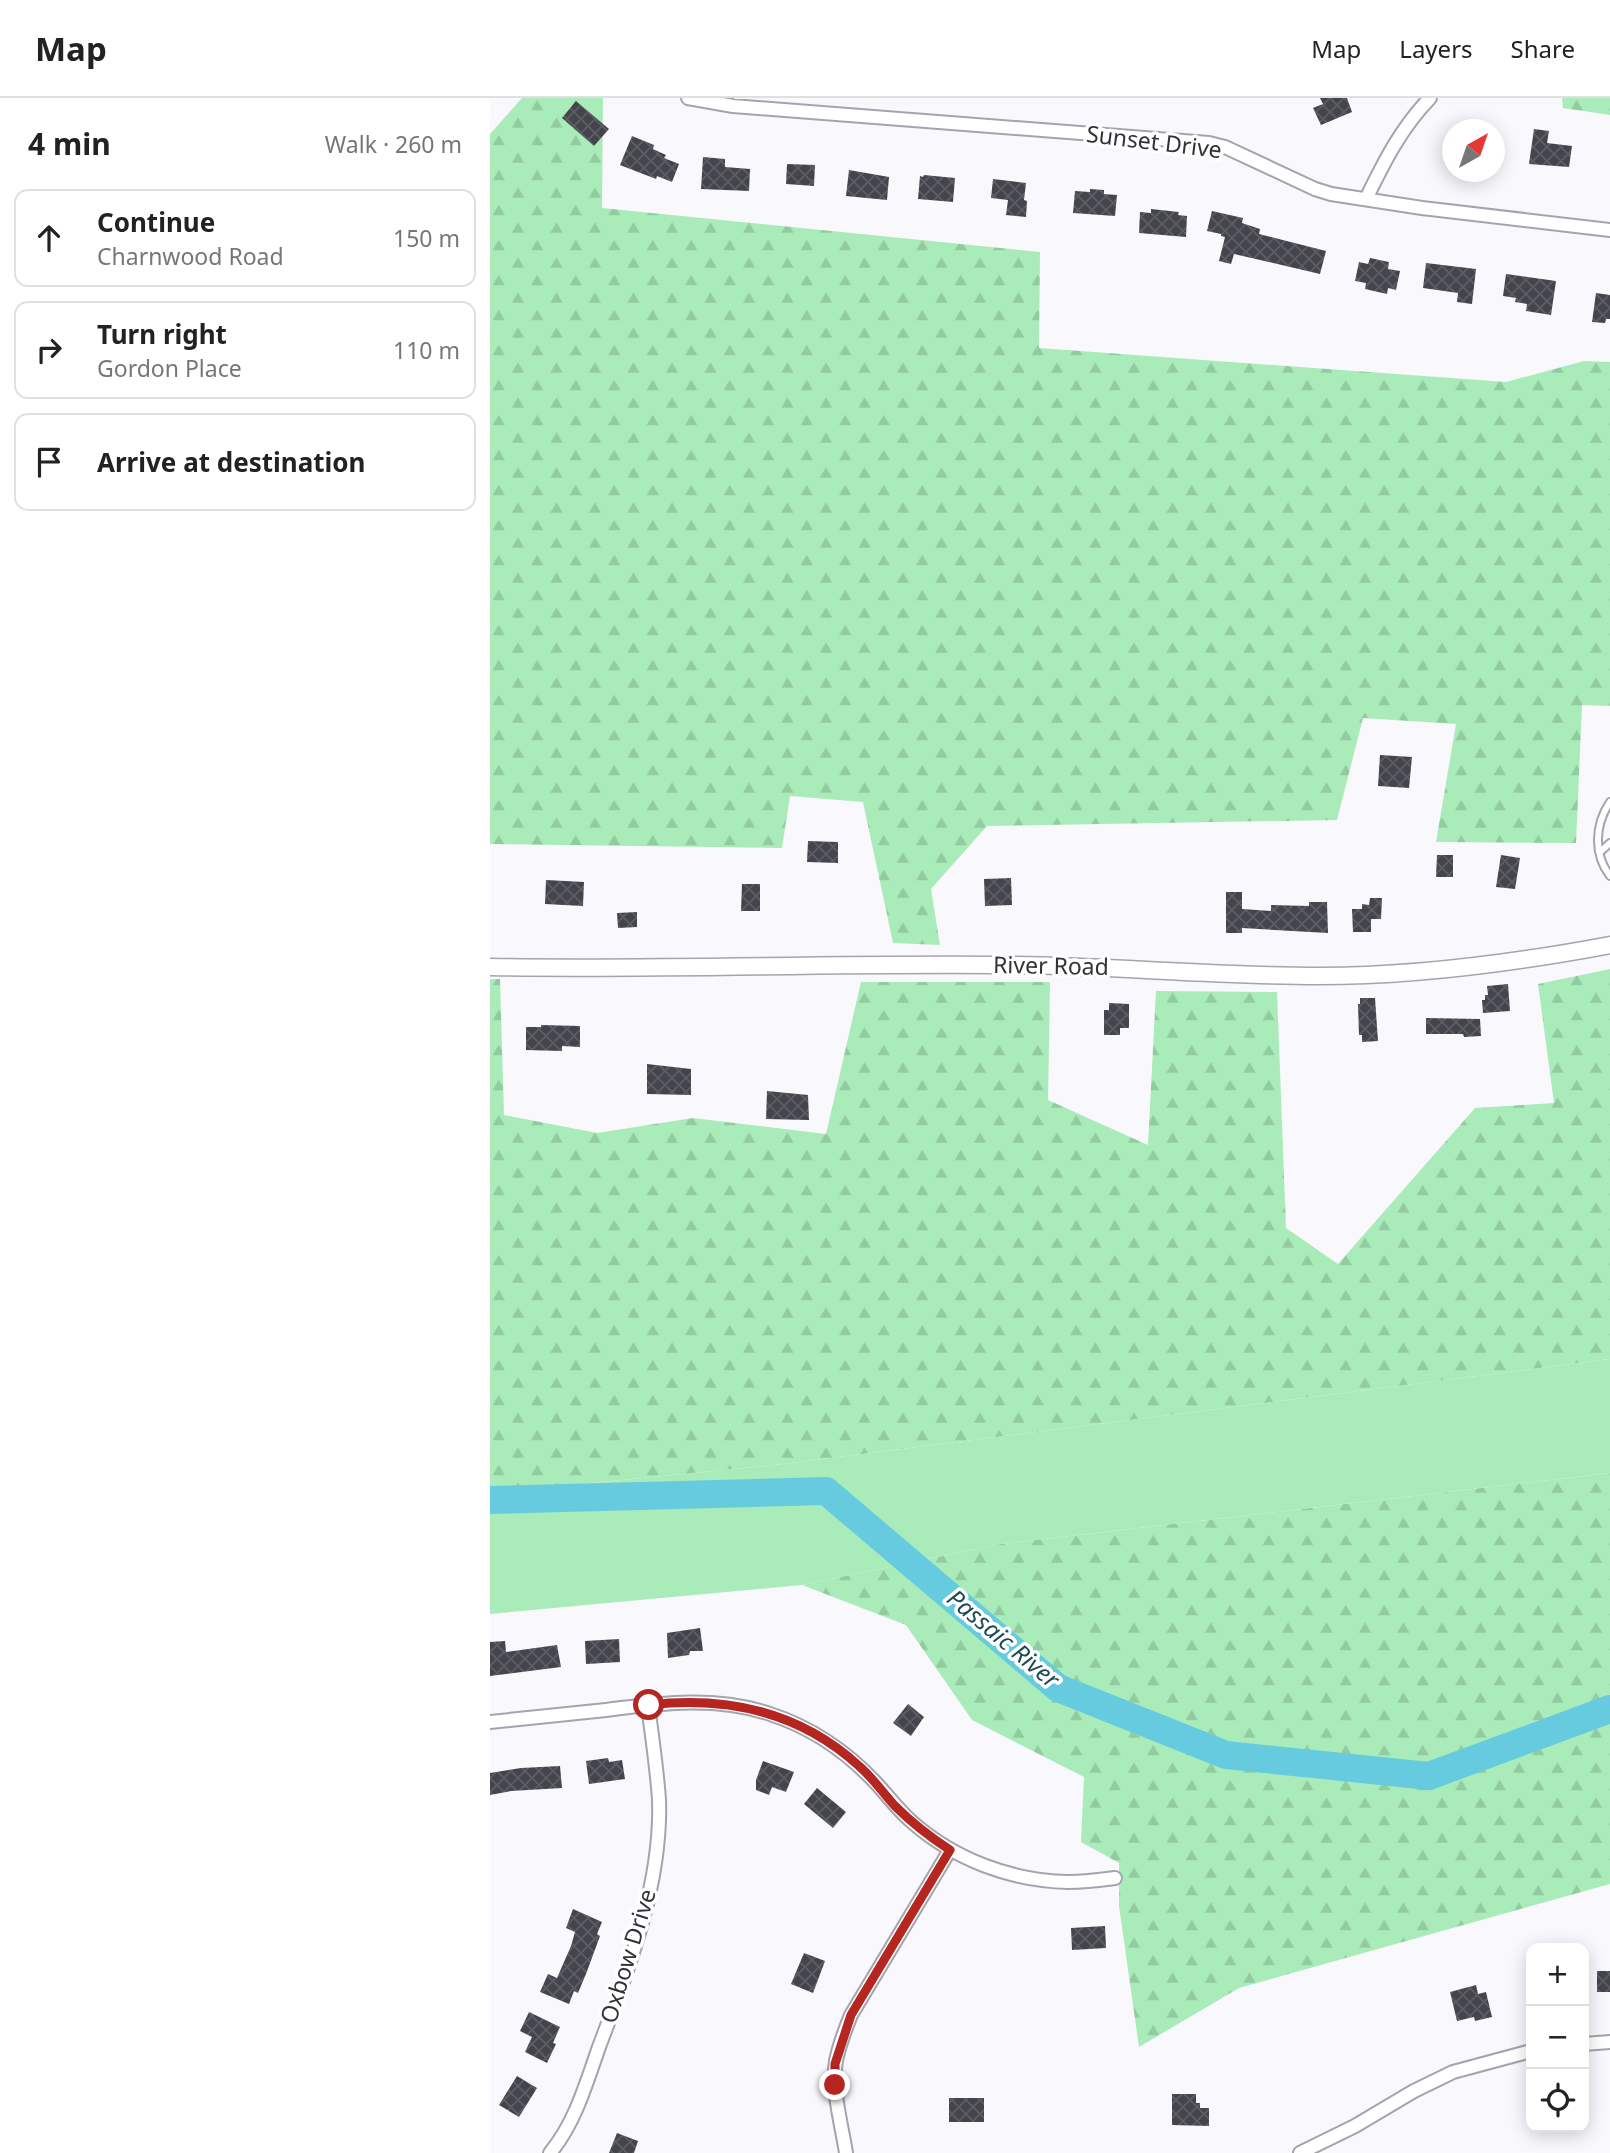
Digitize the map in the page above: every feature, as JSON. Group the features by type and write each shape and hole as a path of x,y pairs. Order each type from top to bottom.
{"street":[{"name":"Sunset Drive","path":"688,98 733,106 1209,143 1225,147 1331,194 1422,208 1610,230"},
{"path":"1366,199 1402,132 1430,98"},
{"name":"River Road","path":"490,967 1055,965 1320,976 1482,966 1610,945"},
{"path":"490,1722 676,1702 719,1703 770,1714 817,1735 849,1758 912,1823 950,1850 977,1863 1026,1878 1070,1882 1115,1878"},
{"name":"Oxbow Drive","path":"550,2153 573,2118 641,1931 658,1834 659,1801 649,1705"},
{"path":"846,2153 835,2085 835,2064 841,2042 851,2015 950,1850"},
{"path":"1589,2044 1610,2042"},
{"path":"1300,2153 1355,2126 1414,2091 1453,2073 1526,2052"}],"lane":[{"path":"1610,802 1601,814 1598,827 1602,862 1610,876"},
{"path":"1600,852 1610,843"}],"green space":[{"path":"522,98 603,98 602,208 1040,252 1039,348 1506,382 1584,361 1610,362 1610,706 1582,705 1576,843 1436,842 1456,724 1363,718 1337,820 987,826 931,889 940,945 893,943 863,802 790,796 782,848 490,844 490,134"},
{"path":"1562,98 1610,98 1610,115 1563,108"},
{"path":"1610,969 1610,1359 783,1464 490,1493 490,979 500,979 504,1115 597,1133 693,1118 826,1134 861,982 1050,982 1048,1100 1148,1145 1156,991 1277,992 1286,1228 1338,1264 1475,1108 1554,1103 1538,984"},
{"path":"1610,1359 1610,1473 1001,1544 802,1585 490,1614 490,1493 783,1464"},
{"path":"1610,1473 1610,1884 1239,1988 1139,2047 1119,1906 1119,1863 1081,1842 1084,1777 972,1720 906,1625 802,1585 1001,1544"}],"building":[{"path":"1320,98 1347,98 1352,112 1321,125 1313,108 1323,104"},
{"path":"576,101 609,129 594,146 562,118"},
{"path":"1534,129 1549,131 1547,143 1572,146 1569,167 1529,164"},
{"path":"632,136 654,145 653,149 666,155 664,158 679,164 672,182 657,176 656,179 620,165"},
{"path":"703,157 725,159 725,167 750,169 749,191 701,189"},
{"path":"787,164 815,165 814,186 786,184"},
{"path":"849,170 889,177 887,200 846,196"},
{"path":"920,176 955,178 953,202 918,199"},
{"path":"993,179 1026,183 1026,217 1006,215 1008,200 991,198"},
{"path":"1090,189 1117,195 1115,216 1073,213 1075,191 1090,192"},
{"path":"1151,209 1179,212 1178,215 1187,216 1186,237 1139,233 1140,212 1151,213"},
{"path":"1212,211 1243,218 1242,223 1260,229 1259,234 1326,251 1320,274 1234,254 1231,264 1219,261 1225,237 1207,231"},
{"path":"1370,258 1389,262 1388,269 1400,271 1396,290 1388,288 1387,294 1365,289 1366,283 1355,281 1359,262 1368,264"},
{"path":"1426,263 1476,269 1472,304 1457,302 1458,293 1423,288"},
{"path":"1506,274 1556,281 1551,315 1526,311 1527,304 1515,302 1516,298 1503,296"},
{"path":"1596,293 1610,295 1610,319 1606,319 1605,323 1592,322"},
{"path":"1380,755 1412,757 1409,788 1378,786"},
{"path":"808,841 838,842 838,863 807,862"},
{"path":"1437,855 1453,855 1453,877 1436,877"},
{"path":"1501,855 1520,858 1515,889 1496,887"},
{"path":"1011,878 1012,905 985,906 984,879"},
{"path":"546,880 584,882 583,906 545,904"},
{"path":"742,884 760,884 760,911 741,911"},
{"path":"1226,892 1242,892 1242,909 1271,911 1271,905 1309,906 1309,902 1327,902 1328,933 1242,928 1242,933 1226,933"},
{"path":"1370,898 1382,898 1381,919 1371,919 1371,932 1353,932 1352,909 1362,909 1362,904 1369,905"},
{"path":"637,912 637,927 618,928 617,913"},
{"path":"1508,984 1510,1011 1483,1013 1482,1000 1488,995 1487,986"},
{"path":"1360,998 1375,998 1378,1041 1362,1042 1362,1035 1359,1035"},
{"path":"1109,1003 1129,1004 1129,1028 1120,1028 1120,1035 1104,1035 1104,1010 1109,1010"},
{"path":"1426,1018 1480,1019 1481,1036 1426,1034"},
{"path":"580,1026 580,1047 562,1046 562,1051 526,1050 526,1027"},
{"path":"647,1064 691,1069 691,1095 647,1094"},
{"path":"767,1091 808,1095 809,1120 766,1119"},
{"path":"700,1628 703,1651 690,1651 689,1655 668,1658 667,1633"},
{"path":"619,1639 620,1662 586,1664 585,1641"},
{"path":"505,1641 506,1652 557,1645 561,1667 490,1676 490,1642"},
{"path":"908,1704 924,1717 911,1736 893,1723"},
{"path":"608,1758 609,1762 622,1760 625,1779 589,1784 586,1761"},
{"path":"763,1761 794,1772 786,1792 772,1787 769,1795 756,1790 756,1780"},
{"path":"560,1766 562,1788 490,1795 490,1773"},
{"path":"817,1788 846,1812 833,1828 804,1804"},
{"path":"573,1909 602,1922 597,1934 600,1936 586,1974 578,1993 574,1991 569,2004 540,1992 548,1974 557,1978 571,1946 575,1932 566,1928"},
{"path":"1105,1926 1106,1948 1072,1950 1071,1928"},
{"path":"804,1953 825,1961 813,1993 791,1984"},
{"path":"1597,1971 1610,1971 1610,1992 1597,1992"},
{"path":"1476,1985 1478,1994 1486,1992 1492,2017 1457,2021 1450,1992"},
{"path":"529,2012 560,2027 547,2063 525,2052 532,2037 520,2031"},
{"path":"517,2076 537,2088 519,2117 499,2105"},
{"path":"1172,2094 1196,2094 1196,2103 1200,2103 1200,2108 1209,2108 1209,2126 1172,2125"},
{"path":"949,2098 984,2098 984,2122 949,2122"},
{"path":"617,2133 638,2141 634,2153 609,2153"}],"waterway":[{"name":"Passaic River","path":"490,1500 826,1491 1058,1688 1226,1755 1429,1776 1610,1709"}],"route":[{"path":"649,1705 693,1701 719,1703 745,1707 794,1723 839,1749 877,1784 912,1823 950,1850 851,2015 835,2064 835,2085"}]}
